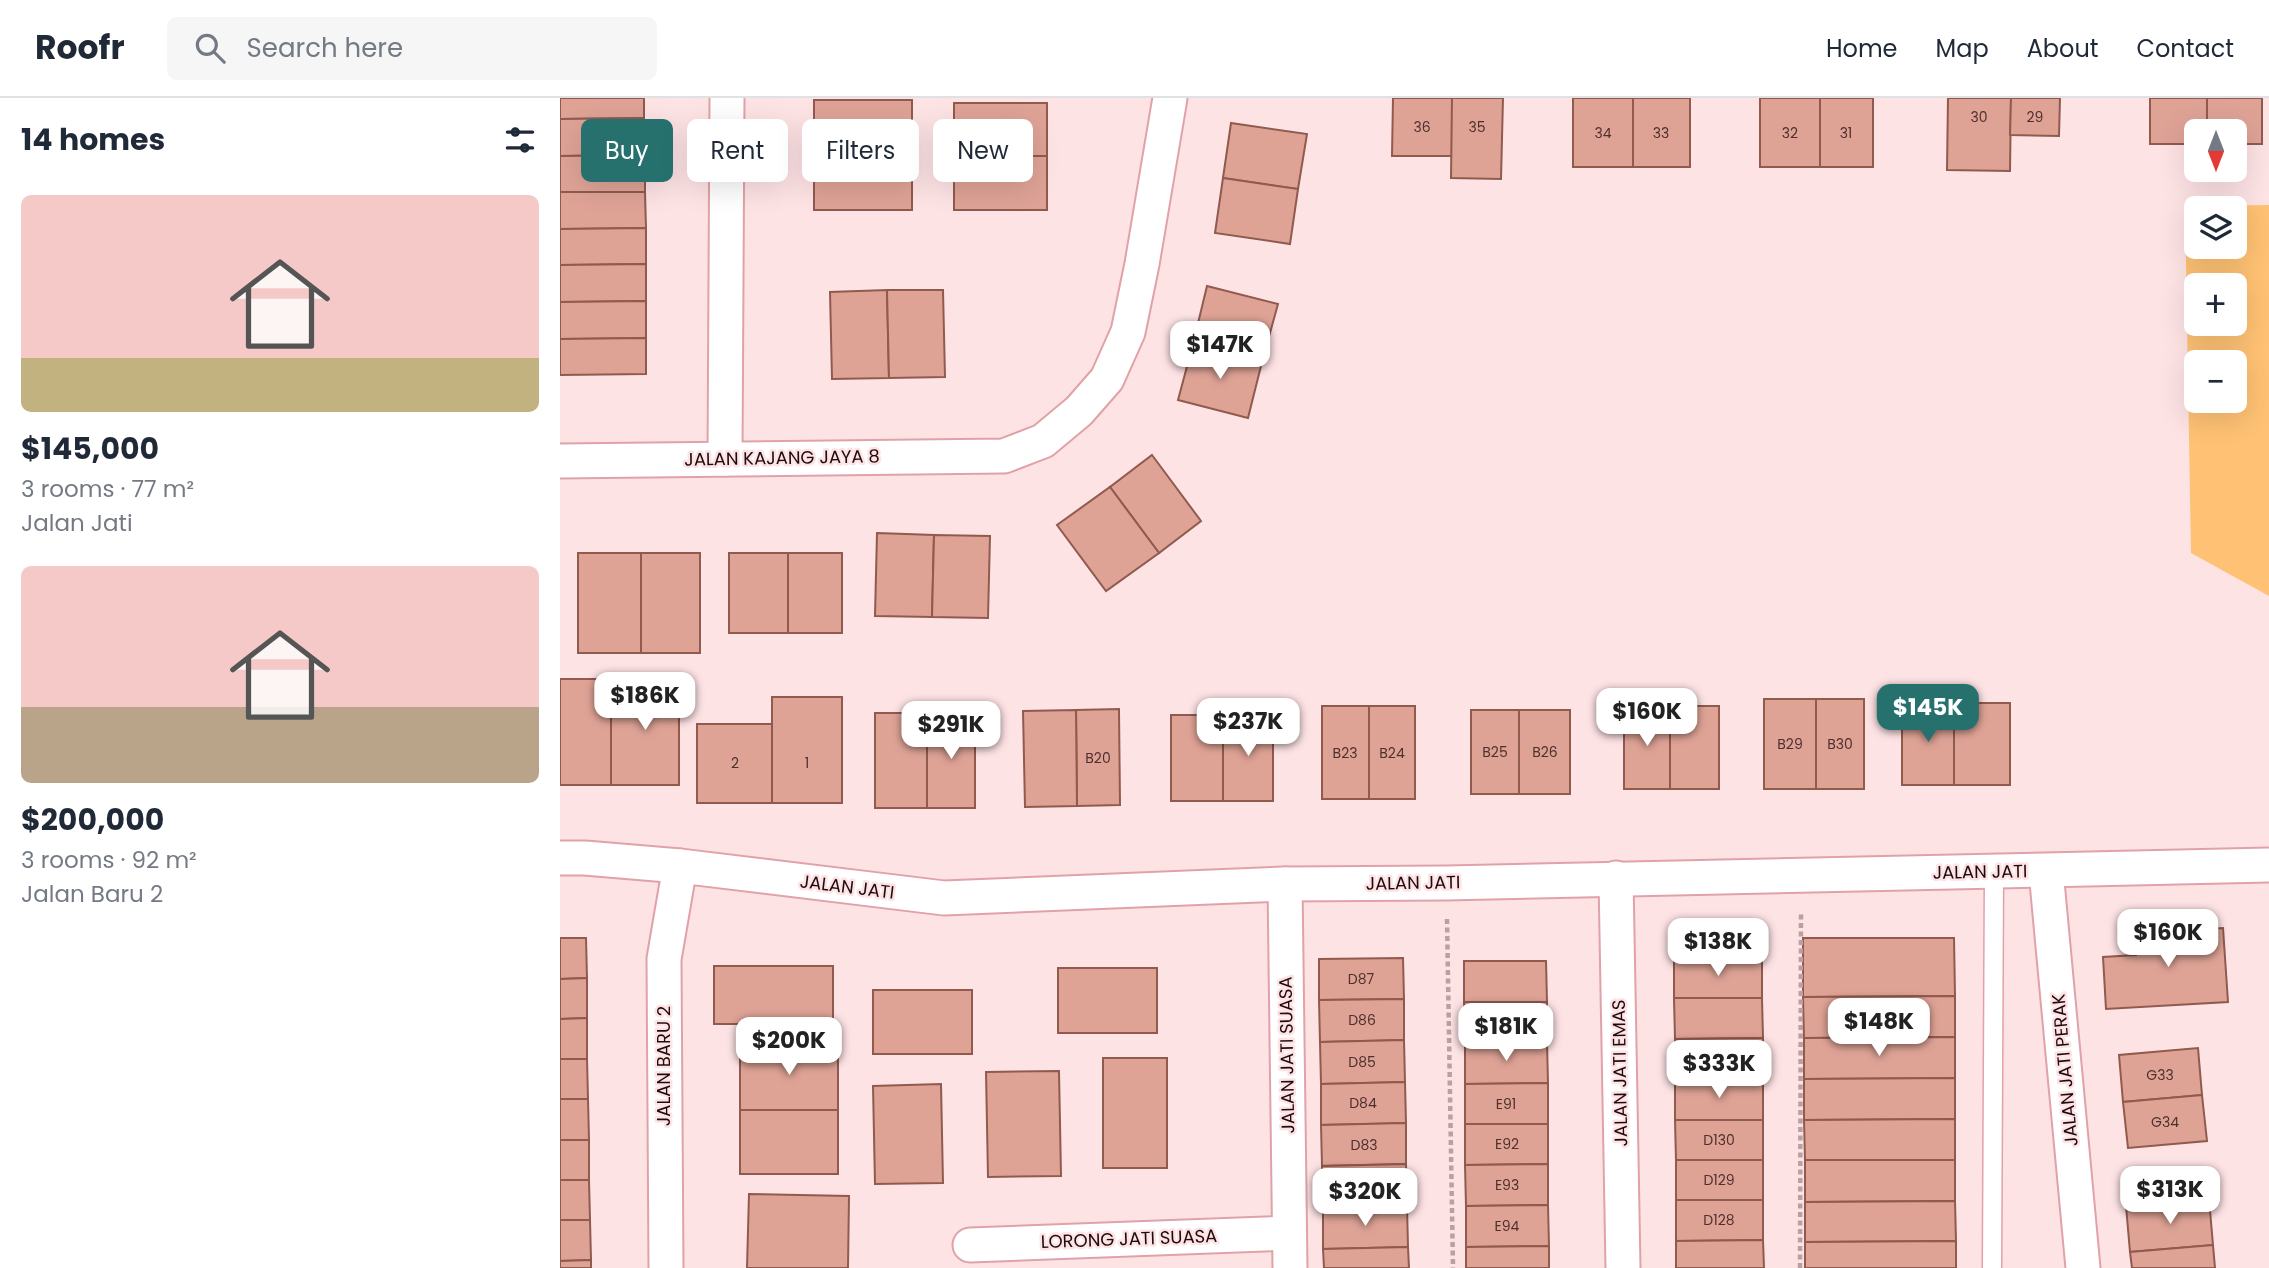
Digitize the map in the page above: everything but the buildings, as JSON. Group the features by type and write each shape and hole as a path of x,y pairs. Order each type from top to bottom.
{"street":[{"path":"725,459 727,98"},
{"name":"JALAN KAJANG JAYA 8","path":"560,461 1004,456 1043,442 1080,411 1107,379 1128,332 1170,98"},
{"name":"JALAN JATI","path":"560,858 680,866 944,898 1285,884 1447,883 2269,865"},
{"name":"JALAN BARU 2","path":"666,1268 664,959 680,866"},
{"name":"JALAN JATI PERAK","path":"2046,871 2083,1268"},
{"name":"JALAN JATI EMAS","path":"1616,878 1623,1268"},
{"name":"JALAN JATI SUASA","path":"1285,884 1290,1268"},
{"name":"LORONG JATI SUASA","path":"970,1245 1289,1233"}],"lane":[{"path":"1992,1268 1994,872"}],"path":[{"path":"1800,1268 1801,875"},
{"path":"1447,883 1453,1268"}],"shaded area":[{"path":"2247,205 2269,205 2269,596 2191,553 2189,413 2247,413 2247,350 2187,350 2187,336 2247,336 2247,273 2186,273 2186,259 2247,259"}]}
